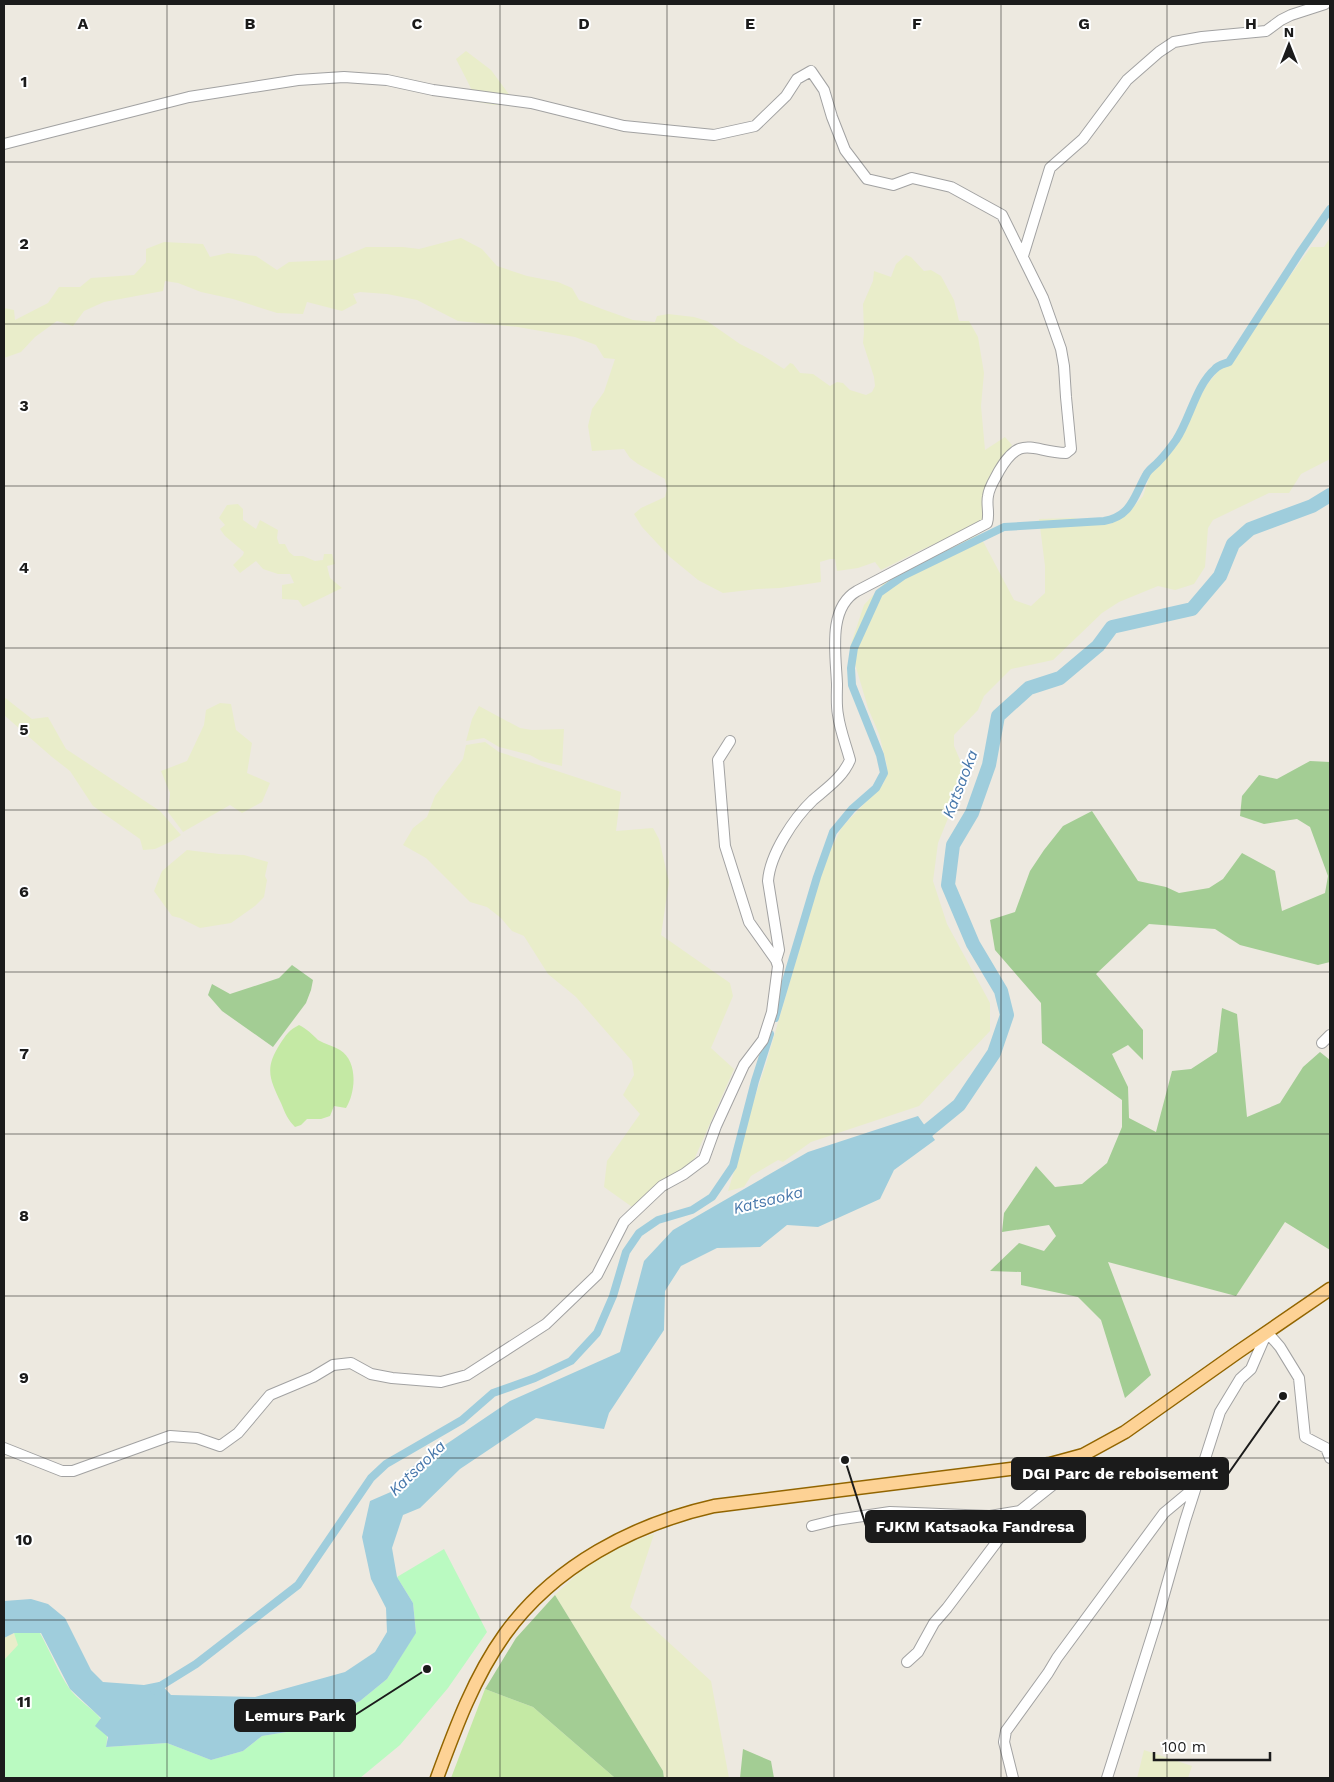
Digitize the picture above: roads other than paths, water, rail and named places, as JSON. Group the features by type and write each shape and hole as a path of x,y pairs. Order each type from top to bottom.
{"main road":[{"path":"437,1778 468,1699 505,1634 547,1588 609,1545 645,1527 688,1512 714,1506 1050,1464 1082,1455 1097,1449 1125,1432 1330,1289"}],"street":[{"path":"1023,256 1050,168 1083,139 1127,80 1159,52 1174,42 1202,37 1266,31 1291,15 1323,5"},
{"path":"4,144 189,97 298,80 344,77 387,80 433,90 531,104 624,126 714,134 755,126 786,96 797,79 811,71 824,90 845,150 867,179 893,185 912,178 951,187 1002,215 1043,298 1061,349 1071,449 1066,453 1031,447 1016,450 1007,458 990,488 987,500 989,518 987,523 856,591 850,595 844,604 836,626 834,644 838,714 850,760 843,772 812,801 796,821 780,844 770,870 768,881 779,950 776,960"},
{"path":"4,1448 62,1471 73,1471 170,1436 197,1438 220,1446 238,1432 270,1394 313,1377 333,1365 351,1363 371,1374 392,1378 441,1382 467,1376 546,1324 597,1275 624,1222 662,1186 684,1174 704,1159 716,1126 744,1065 762,1040 772,1012 778,966 776,960 749,922 725,846 718,760 730,741"},
{"path":"1322,1043 1330,1035"},
{"path":"1107,1778 1220,1412 1240,1379 1251,1368 1267,1332 1280,1347 1299,1378 1305,1437 1326,1448 1330,1458"},
{"path":"907,1662 918,1652 934,1623 1020,1511 1074,1468 1082,1455"},
{"path":"1013,1778 1004,1742 1006,1731 1057,1658 1164,1513 1195,1488"},
{"path":"812,1526 836,1520 890,1512 990,1516 1020,1511"}],"water":[{"path":"918,1116 935,1140 894,1170 880,1199 818,1227 787,1225 760,1247 717,1248 681,1266 665,1291 664,1330 609,1413 604,1429 536,1418 460,1469 420,1508 403,1515 392,1548 397,1577 413,1603 416,1633 387,1679 360,1701 299,1730 262,1736 243,1751 211,1760 167,1743 106,1747 108,1737 95,1726 101,1718 70,1689 41,1633 14,1633 4,1638 4,1601 31,1599 48,1604 65,1618 91,1670 103,1682 144,1685 159,1682 171,1695 255,1697 345,1672 375,1652 387,1632 386,1608 371,1579 362,1537 370,1501 393,1491 405,1472 510,1401 620,1352 644,1261 673,1230 808,1152"}],"waterway":[{"path":"775,1018 817,877 833,832 852,809 876,788 884,773 880,755 852,685 851,668 854,648 879,593 903,576 1004,527 1104,521 1121,515 1131,504 1147,473 1176,440 1208,376 1216,368 1229,362 1330,209"},
{"name":"Katsaoka","path":"915,1141 959,1105 994,1053 1007,1015 1001,991 973,944 948,885 953,845 972,813 989,765 998,716 1029,688 1060,678 1098,646 1112,627 1192,609 1220,576 1233,544 1250,529 1312,506 1330,495"},
{"path":"154,1690 196,1664 298,1585 371,1478 386,1464 462,1420 493,1393 535,1378 571,1361 597,1333 613,1296 626,1252 639,1233 658,1220 692,1210 712,1197 733,1166 755,1081 770,1034"}],"place":[{"name":"DGI Parc de reboisement","path":"1283,1396"},
{"name":"FJKM Katsaoka Fandresa","path":"845,1460"},
{"name":"Lemurs Park","path":"427,1669"}]}
